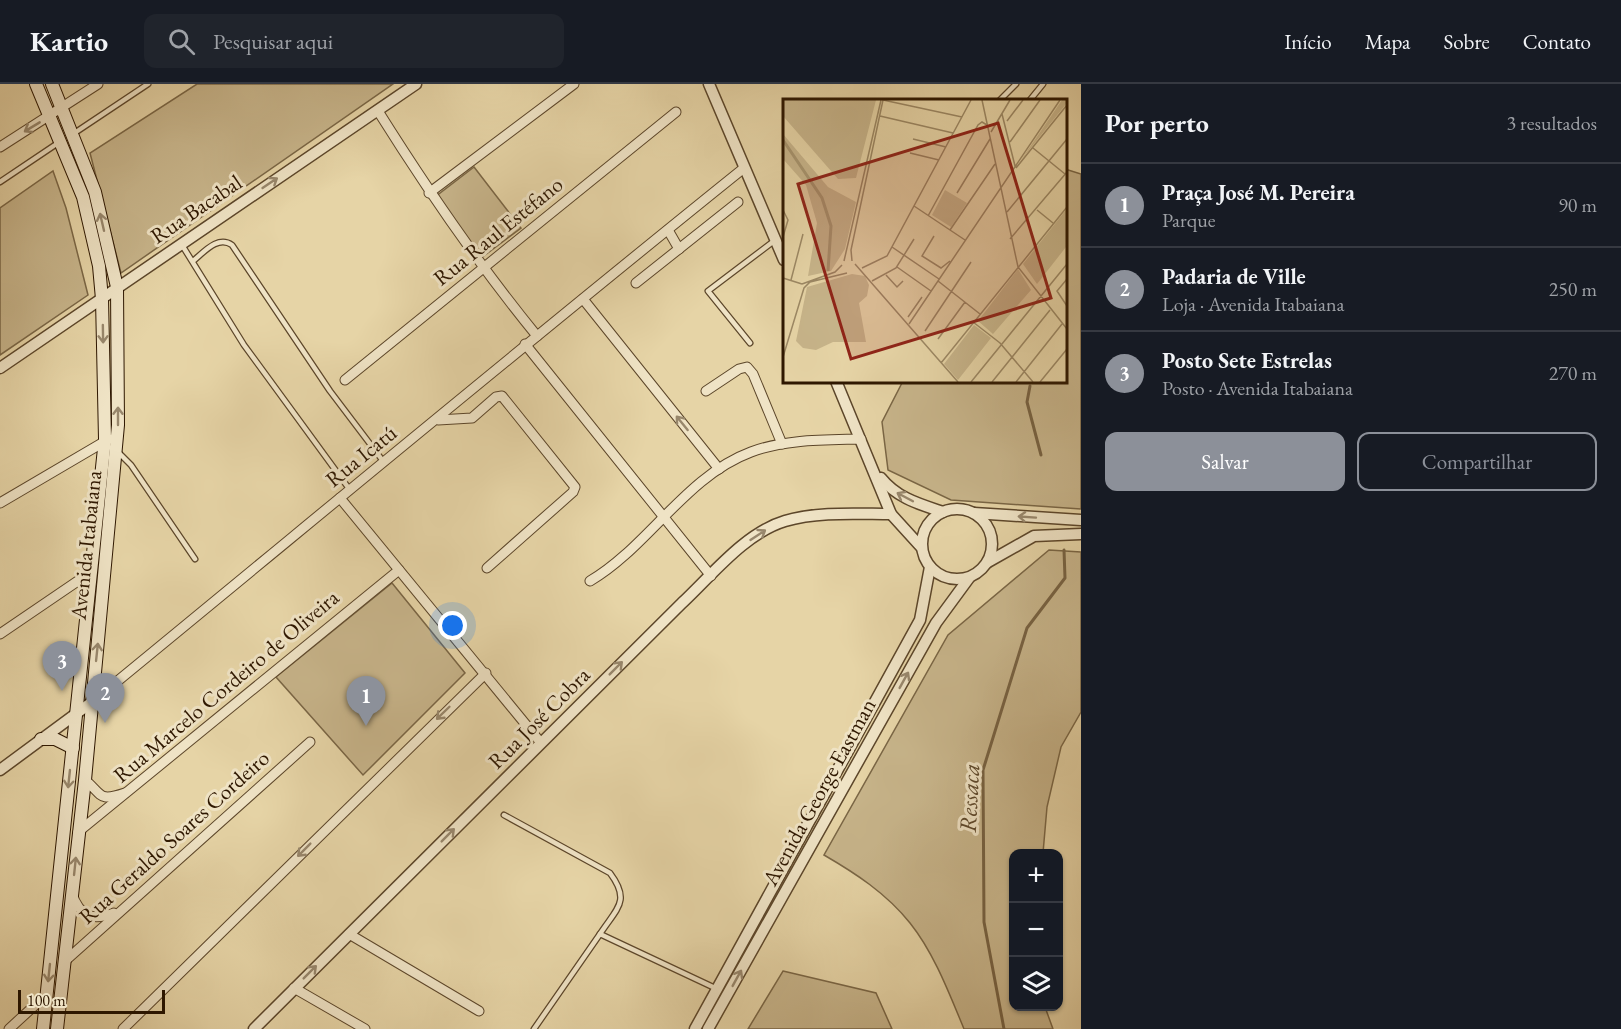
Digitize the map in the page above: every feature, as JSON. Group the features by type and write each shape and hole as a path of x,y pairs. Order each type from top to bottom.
{"main road":[{"name":"Avenida Itabaiana","path":"36,84 83,197 99,266 111,438 117,452 58,1029"},
{"name":"Avenida Itabaiana","path":"43,1029 92,572 111,438 117,287 95,192 52,84"},
{"path":"41,739 55,739 73,748"}],"street":[{"path":"0,147 98,84"},
{"name":"Rua Bacabal","path":"0,368 416,84"},
{"path":"429,193 574,84"},
{"path":"709,84 783,258"},
{"path":"378,111 429,193 483,269 537,336"},
{"name":"Rua Raul Estéfano","path":"345,380 676,112"},
{"name":"Rua Icatú","path":"0,770 92,702 383,461 438,420 525,344 584,299 744,168"},
{"path":"636,283 738,202"},
{"path":"668,230 679,249"},
{"path":"584,299 719,469"},
{"path":"525,344 711,576"},
{"path":"706,391 739,369 747,367 753,374 782,444"},
{"path":"836,382 875,470 891,514 921,547 930,567 948,579 969,578 988,562 1034,536 1081,534"},
{"path":"438,420 472,418 496,397 502,396 575,487 573,492 487,568"},
{"path":"0,503 111,438"},
{"path":"590,581 609,570 719,469 750,452 782,444 861,439"},
{"path":"875,470 890,489 911,501 943,512 964,509 974,513 1081,520"},
{"path":"340,498 486,673 541,743"},
{"path":"921,547 926,526 943,512"},
{"path":"974,513 989,529 993,540 988,562"},
{"name":"Rua José Cobra","path":"254,1029 541,743 753,537 786,520 891,514"},
{"name":"Avenida George Eastman","path":"695,1029 920,620 930,567"},
{"name":"Rua Marcelo Cordeiro de Oliveira","path":"78,832 399,570"},
{"path":"0,634 92,572"},
{"name":"Avenida George Eastman","path":"708,1029 936,623 969,578"},
{"path":"123,1029 486,673"},
{"name":"Rua Geraldo Soares Cordeiro","path":"64,962 119,910 310,742"},
{"path":"85,780 97,794 106,798 130,791"},
{"path":"72,891 75,900 90,916 99,919 119,910"},
{"path":"348,934 479,1011"},
{"path":"294,988 365,1029"},
{"path":"9,1029 46,995"}],"lane":[{"path":"0,182 148,84"},
{"path":"1001,99 1016,84"},
{"path":"1031,99 1043,84"},
{"path":"750,343 708,291 775,240"},
{"path":"193,261 218,242 225,241 232,245 330,391 383,461"},
{"path":"181,243 244,345 350,490"},
{"path":"117,452 131,465 195,559"},
{"path":"504,815 610,873 621,888 621,903 534,1029"},
{"path":"600,934 718,989"}],"shaded area":[{"path":"197,84 393,84 121,273 90,153"},
{"path":"474,167 521,228 481,258 435,197"},
{"path":"1066,169 1081,174 1081,509 951,500 888,470 882,422 902,382 1066,382"},
{"path":"53,171 66,208 88,295 0,355 0,208"},
{"path":"1049,550 1081,552 1081,712 1061,747 1047,807 1043,849 1009,849 1009,1011 1046,1011 1053,1029 964,1029 934,960 910,923 891,902 870,885 824,855 948,635"},
{"path":"392,583 465,673 363,775 276,677"},
{"path":"783,971 876,993 892,1029 748,1029"}],"waterway":[{"name":"Ressaca","path":"1030,386 1027,402 1041,455"},
{"name":"Ressaca","path":"1004,1029 984,922 983,770 1027,628 1065,578 1064,550"}],"place":[{"name":"Posto Sete Estrelas","path":"62,691"},
{"name":"Padaria de Ville","path":"105,723"},
{"name":"Praça José M. Pereira","path":"366,726"}]}
